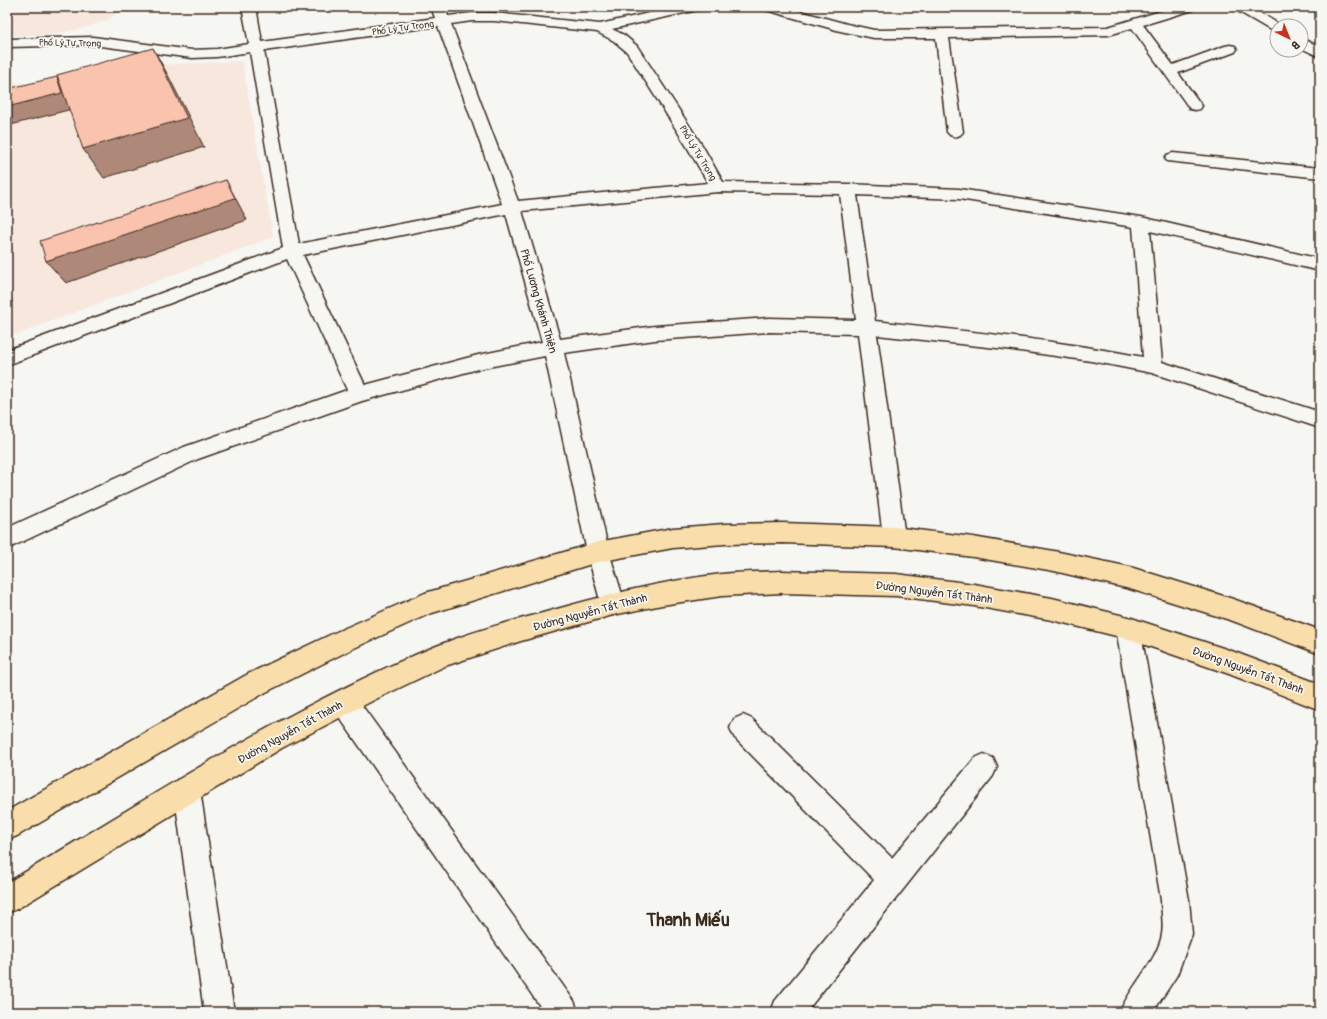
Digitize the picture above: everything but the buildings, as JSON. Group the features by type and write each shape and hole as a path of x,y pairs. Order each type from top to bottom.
{"main road":[{"path":"7,826 257,683 343,640 425,604 598,552 673,538 724,534 783,533 894,537 973,547 1054,560 1130,578 1233,610 1320,642"},
{"name":"Đường Nguyễn Tất Thành","path":"7,899 272,739 344,702 441,656 521,630 613,604 662,594 722,585 781,582 896,585 974,595 1052,609 1128,628 1229,662 1320,697"}],"street":[{"path":"249,7 292,251 359,394"},
{"path":"600,28 693,7"},
{"path":"771,7 845,28 874,34 1109,31 1188,7"},
{"path":"1241,7 1269,23"},
{"name":"Phố Lý Tự Trọng","path":"7,43 93,41 192,54 217,53 256,48 441,14 472,17 494,17 600,28 619,38 632,50 694,145 718,187"},
{"name":"Phố Lương Khánh Thiện","path":"441,14 512,207 553,347 598,552 613,604"},
{"path":"1135,23 1196,106"},
{"path":"942,34 955,132"},
{"path":"1309,47 1320,53"},
{"path":"1170,72 1230,50"},
{"path":"1173,158 1320,173"},
{"path":"7,358 292,251 512,207 718,187 848,188 959,194 1141,223 1320,265"},
{"path":"848,188 894,537"},
{"path":"1141,223 1153,366"},
{"path":"7,539 191,453 359,394 478,362 553,347 655,333 769,325 866,327 1006,342 1091,354 1153,366 1320,420"},
{"path":"1128,628 1175,900 1177,934 1166,964 1135,1012"},
{"path":"344,702 563,1012"},
{"path":"743,728 893,879"},
{"path":"786,1012 984,768"},
{"path":"187,790 218,1012"}],"shaded area":[{"path":"7,7 127,7 107,20 81,29 46,35 7,35"},
{"path":"242,61 273,237 7,338 7,84 86,80 157,65"}],"district":[{"name":"Thanh Miếu","path":"688,920"}]}
